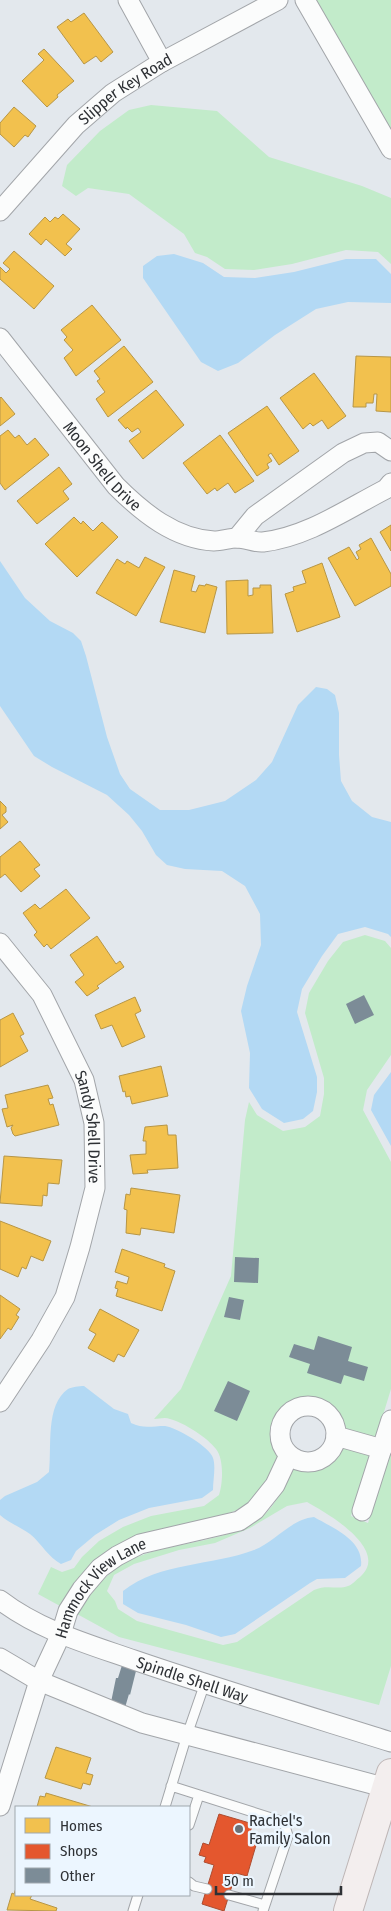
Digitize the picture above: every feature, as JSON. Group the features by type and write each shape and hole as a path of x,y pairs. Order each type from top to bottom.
{"main road":[{"path":"348,1911 389,1783"}],"street":[{"path":"128,0 162,62"},
{"name":"Slipper Key Road","path":"0,211 76,125 113,93 162,62 278,0"},
{"path":"305,0 391,149"},
{"name":"Moon Shell Drive","path":"0,338 116,486 132,503 151,517 193,538 216,541 238,538 262,542 297,535 386,489 391,483"},
{"path":"238,538 255,516 343,453 364,443 378,442 391,450"},
{"name":"Sandy Shell Drive","path":"0,943 42,995 84,1080 94,1123 94,1188 80,1247 65,1297 41,1340 0,1402"},
{"path":"307,1405 325,1411 332,1418 336,1426 336,1436 330,1452 323,1458 306,1462 297,1460 289,1455 280,1440 280,1432 285,1417 298,1407 307,1405"},
{"path":"362,1511 391,1420"},
{"path":"336,1436 382,1449"},
{"name":"Hammock View Lane","path":"0,1806 39,1681 61,1634 68,1611 82,1589 100,1568 117,1556 140,1544 239,1520 255,1510 275,1485 289,1455"},
{"name":"Spindle Shell Way","path":"0,1600 14,1610 61,1634 205,1683 391,1742"},
{"path":"0,1658 39,1681 142,1723 389,1783"}],"lane":[{"path":"165,1806 205,1683"},
{"path":"171,1786 284,1822 288,1836 264,1908 229,1895"},
{"path":"190,1822 199,1795"},
{"path":"190,1883 194,1886 207,1889"},
{"path":"133,1911 138,1896"}],"green space":[{"path":"314,0 391,0 391,132"},
{"path":"151,105 217,111 269,157 362,186 391,198 391,264 378,252 346,250 292,264 254,270 225,269 207,257 195,253 184,234 129,194 88,188 76,196 62,186 67,165 100,131 129,110"},
{"path":"365,935 385,941 391,948 391,1055 367,1090 363,1110 391,1162 391,1389 376,1438 344,1429 337,1411 324,1400 309,1397 294,1400 281,1409 272,1421 271,1437 279,1456 262,1488 248,1504 238,1510 147,1533 125,1541 105,1552 90,1565 60,1606 38,1594 51,1567 62,1572 74,1568 82,1557 99,1541 123,1527 151,1516 204,1506 219,1495 222,1471 219,1453 216,1449 201,1435 182,1423 168,1418 154,1419 181,1389 231,1276 245,1120 249,1102 257,1115 283,1131 305,1127 320,1116 324,1094 324,1078 305,1013 309,993 328,961 343,942"},
{"path":"343,1447 370,1455 351,1516 368,1523 391,1451 391,1666 379,1705 119,1637 77,1614 103,1580 123,1564 139,1556 234,1532 250,1525 263,1516 272,1505 280,1494 293,1468 317,1470 328,1465","holes":["307,1502 341,1523 353,1534 362,1544 368,1555 367,1566 360,1577 350,1585 344,1587 323,1587 314,1590 237,1642 223,1645 137,1621 118,1609 115,1601 107,1591 114,1575 134,1564 179,1550 215,1543 250,1528 287,1506"]}],"water":[{"path":"174,254 203,263 224,277 255,278 294,272 346,259 376,259 391,274 391,303 348,302 316,309 275,335 238,363 218,371 201,362 143,278 143,266 157,256"},
{"path":"0,561 25,598 50,621 73,633 81,641 107,737 120,774 130,789 160,810 189,810 225,801 256,780 272,762 298,705 316,687 327,689 335,695 339,713 341,781 352,801 372,817 391,822 391,937 388,934 365,927 338,934 302,989 297,1012 317,1077 317,1092 313,1111 303,1119 284,1123 262,1109 249,1088 250,1053 241,1011 247,986 261,945 260,914 245,886 222,871 185,869 167,865 156,855 142,831 129,815 107,795 34,756 0,706"},
{"path":"391,1072 391,1146 371,1110 374,1095"},
{"path":"84,1386 114,1409 128,1414 131,1423 144,1427 170,1427 206,1448 214,1462 213,1490 202,1498 149,1508 119,1520 95,1535 76,1551 71,1560 61,1564 52,1558 30,1534 0,1515 0,1500 37,1482 49,1472 51,1427 56,1405 68,1389"},
{"path":"314,1517 338,1530 352,1542 358,1549 361,1557 361,1566 345,1578 317,1579 235,1634 221,1637 186,1625 138,1613 123,1604 123,1591 153,1575 254,1550 269,1542 290,1526"}],"building: Homes":[{"path":"84,13 113,52 101,62 96,56 84,64 57,27 68,19 71,22"},
{"path":"44,49 74,81 57,95 58,97 47,107 22,81 44,60 38,54"},
{"path":"14,107 36,126 28,137 25,135 14,147 0,134 0,123"},
{"path":"63,214 80,229 66,244 72,249 65,256 46,239 41,245 29,234 45,217 50,222 55,217 58,219"},
{"path":"14,251 54,286 34,309 0,279 0,267 6,273 10,269 3,263"},
{"path":"92,305 121,340 76,376 64,358 73,350 64,340 67,337 61,330"},
{"path":"124,346 153,382 108,417 96,399 105,392 97,381 100,379 94,371"},
{"path":"356,356 391,357 391,412 376,411 377,394 374,394 373,403 366,403 366,407 353,407"},
{"path":"314,373 346,416 328,429 322,420 313,426 310,423 303,429 280,398"},
{"path":"156,390 184,425 143,459 129,441 141,432 138,428 132,432 127,427 126,429 118,420"},
{"path":"0,398 15,414 0,426"},
{"path":"267,406 299,451 279,465 271,453 268,455 272,461 267,464 269,468 257,476 228,433"},
{"path":"8,430 15,438 19,435 27,445 35,438 49,455 5,490 0,483 0,436"},
{"path":"220,435 254,481 235,493 228,483 217,491 215,488 207,494 183,463"},
{"path":"59,467 72,484 63,491 69,499 37,524 17,501"},
{"path":"74,517 81,524 83,521 93,531 102,522 118,537 77,577 45,544"},
{"path":"391,525 391,551 380,532"},
{"path":"371,538 391,574 391,586 355,606 328,558 349,547 357,560 359,558 356,552 361,549 359,545"},
{"path":"145,557 165,567 136,616 96,593 117,559 125,564 127,561 139,568"},
{"path":"322,563 340,617 297,632 285,594 294,591 293,587 306,583 302,571"},
{"path":"174,570 195,576 191,591 196,592 199,585 205,586 206,584 217,587 205,633 160,622"},
{"path":"248,580 248,596 253,595 253,588 260,588 260,585 271,585 273,633 227,634 226,581"},
{"path":"0,801 6,807 6,812 2,815 8,822 0,829"},
{"path":"20,841 40,865 34,869 40,876 21,892 5,874 0,878 0,857"},
{"path":"66,889 90,918 51,949 47,944 44,947 34,935 37,932 23,913 35,904 40,909"},
{"path":"97,936 116,964 120,961 124,967 97,986 99,988 87,996 75,982 84,975 70,955"},
{"path":"135,997 141,1011 135,1014 145,1037 122,1047 112,1025 101,1029 95,1015"},
{"path":"13,1013 24,1034 20,1036 28,1051 0,1067 0,1020"},
{"path":"161,1066 168,1096 132,1104 130,1096 126,1097 125,1091 123,1092 119,1076"},
{"path":"48,1085 53,1098 48,1099 50,1105 53,1104 59,1125 15,1136 11,1128 13,1125 7,1127 2,1109 8,1108 5,1095"},
{"path":"167,1125 168,1135 176,1135 178,1168 147,1170 148,1173 133,1174 130,1155 146,1154 146,1141 143,1141 145,1127"},
{"path":"4,1156 62,1160 59,1184 48,1183 47,1196 43,1195 42,1206 0,1203"},
{"path":"131,1188 180,1195 174,1233 141,1228 140,1235 126,1233 127,1210 124,1209 126,1194 130,1195"},
{"path":"0,1221 51,1241 43,1261 31,1256 26,1269 22,1267 18,1277 0,1269"},
{"path":"122,1249 165,1264 164,1267 175,1271 162,1311 116,1296 118,1289 115,1288 117,1281 127,1284 129,1277 115,1272"},
{"path":"0,1295 20,1309 16,1315 19,1317 11,1330 8,1328 0,1339"},
{"path":"100,1309 139,1330 124,1357 118,1354 114,1362 88,1348 96,1334 89,1330"},
{"path":"56,1747 91,1758 86,1773 93,1775 90,1785 83,1783 81,1789 45,1778"},
{"path":"46,1793 90,1806 37,1806 40,1796 45,1797"},
{"path":"15,1891 15,1896 32,1896 30,1899 57,1908 56,1911 7,1910 12,1893 14,1894"}],"building: Shops":[{"path":"219,1814 253,1824 250,1832 259,1835 247,1876 236,1873 224,1911 202,1904 214,1865 204,1862 206,1857 199,1855 203,1843 209,1845"}],"building: Other":[{"path":"364,995 374,1015 355,1024 346,1004"},
{"path":"235,1257 259,1258 258,1283 234,1282"},
{"path":"229,1297 244,1300 240,1320 224,1317"},
{"path":"318,1336 352,1347 348,1361 368,1367 364,1381 344,1375 341,1384 307,1373 310,1364 289,1357 294,1344 314,1350"},
{"path":"228,1381 250,1391 237,1421 214,1411"},
{"path":"123,1662 137,1667 124,1711 110,1707 116,1678 118,1678"}],"place":[{"name":"Rachel's Family Salon","path":"239,1829"}]}
